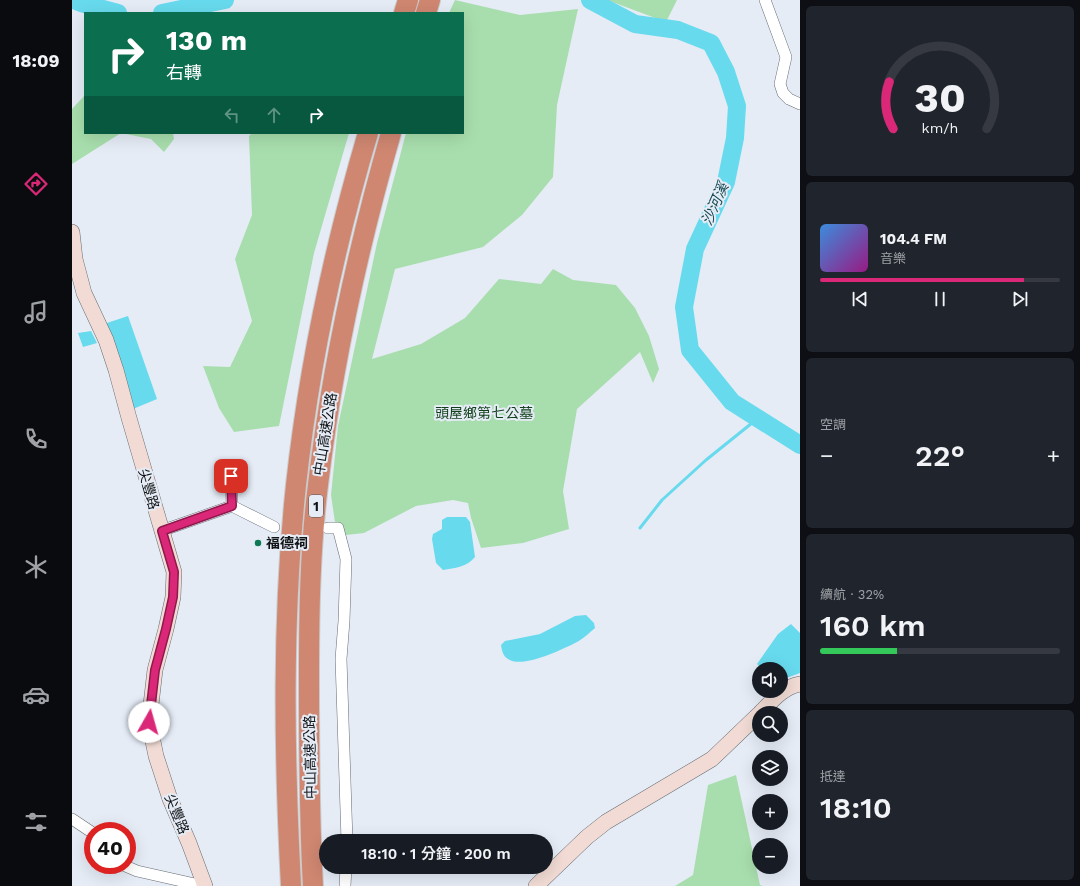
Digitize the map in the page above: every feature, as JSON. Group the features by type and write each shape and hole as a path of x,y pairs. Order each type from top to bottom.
{"highway":[{"path":"404,12 408,0"},
{"path":"426,12 430,0"},
{"name":"中山高速公路","path":"291,886 286,709 291,546 296,485 307,402 323,312 342,226 368,134"},
{"name":"中山高速公路","path":"313,886 309,710 309,626 318,485 330,405 346,316 365,229 391,134"}],"street":[{"path":"765,0 786,57 780,84 783,93 789,99 800,104"},
{"name":"尖豐路","path":"72,232 75,259 84,293 106,340 116,370 174,572 173,597 155,670 149,722 156,756 170,799 189,843 204,886"},
{"path":"231,476 232,506"},
{"path":"162,531 232,506 274,527"},
{"path":"328,528 338,528 346,559 341,659 347,834"},
{"path":"766,706 781,692 800,684"},
{"path":"536,886 606,822 712,759 752,720"},
{"path":"72,819 84,827"},
{"path":"136,871 204,886"},
{"path":"345,886 346,874"}],"green space":[{"name":"頭屋鄉第七公墓","path":"455,0 520,15 578,9 557,105 553,177 522,215 483,247 395,269 372,359 421,344 465,318 499,279 541,284 553,269 573,280 616,285 635,308 649,336 659,369 653,383 640,352 577,409 563,491 569,529 523,543 481,548 471,518 468,503 453,500 416,506 364,533 337,536 331,495 338,426 377,243 406,134 464,134 464,12 449,12"},
{"path":"607,0 677,0 666,22"},
{"path":"84,96 84,134 119,134 72,164 72,109"},
{"path":"126,134 173,134 174,139 164,152 151,139"},
{"path":"251,134 349,134 314,253 279,426 234,432 219,408 203,366 230,367 252,321 235,259 252,215 249,136"},
{"path":"736,775 752,848 752,874 758,874 760,885 763,886 675,886 693,875 708,785"}],"water":[{"path":"128,316 157,399 133,409 104,324"},
{"path":"91,331 97,343 83,347 78,333"},
{"path":"447,517 466,517 470,522 475,557 465,565 443,570 436,563 432,539 433,534 442,529 442,520"},
{"path":"586,615 594,623 595,628 580,640 561,650 522,662 508,659 503,653 501,645 505,641 540,634 575,616"},
{"path":"791,624 800,633 800,673 788,677 788,662 758,662 778,634"}],"waterway":[{"name":"沙河溪","path":"74,0 114,12"},
{"name":"沙河溪","path":"167,12 225,0"},
{"name":"沙河溪","path":"590,0 635,24 678,30 711,43 726,72 737,106 735,138 726,182 695,249 684,307 690,350 732,402 800,445"},
{"path":"640,528 662,500 706,460 757,419"}],"place":[{"name":"福德祠","path":"258,543"}],"route":[{"path":"149,722 155,670 173,597 174,572 162,531 232,506 231,476"}]}
